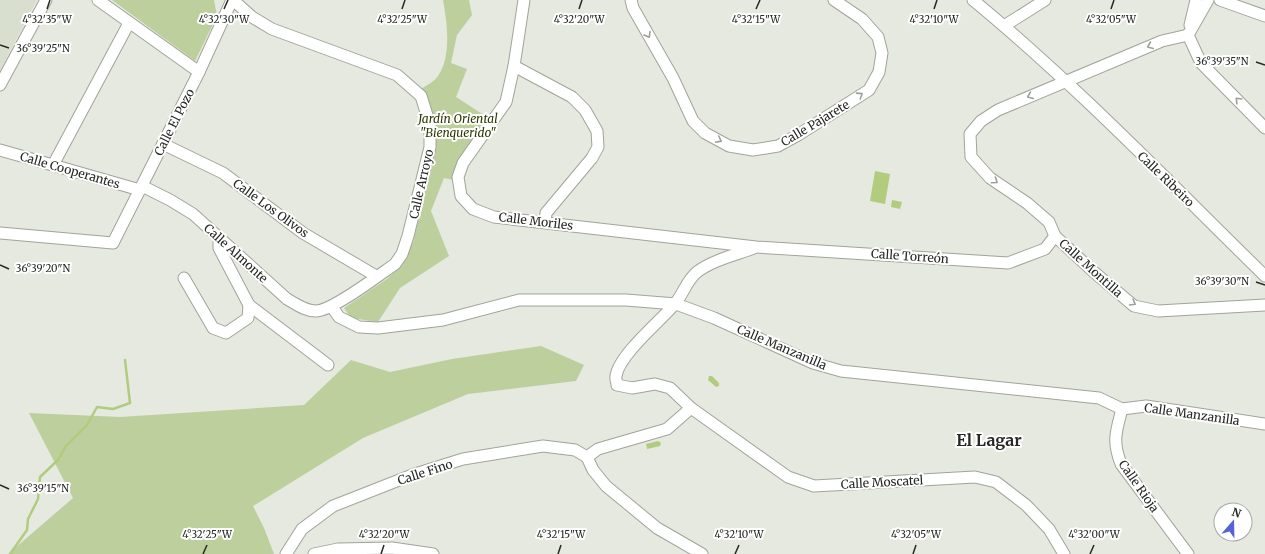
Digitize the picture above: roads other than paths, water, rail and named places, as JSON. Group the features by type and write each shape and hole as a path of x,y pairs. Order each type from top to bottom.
{"street":[{"path":"0,85 46,0"},
{"path":"98,0 199,72"},
{"name":"Calle El Pozo","path":"0,233 113,243 199,72 232,0"},
{"name":"Calle Arroyo","path":"232,0 252,17 272,29 397,75 421,96 430,125 430,147 408,236 402,254 395,264 332,307"},
{"name":"Calle Moriles","path":"524,0 514,66 506,102 463,163 458,177 461,196 473,209 494,216 756,247"},
{"name":"Calle Pajarete","path":"631,0 633,8 673,78 693,121 705,133 729,146 753,150 778,146 798,135 869,90 879,72 882,53 878,37 862,19 834,0"},
{"name":"Calle Ribeiro","path":"972,0 1066,81 1265,276"},
{"path":"1004,26 1045,0"},
{"path":"1196,0 1188,35 1201,63 1265,128"},
{"path":"1188,35 1208,0"},
{"path":"1220,0 1265,16"},
{"path":"53,165 129,23"},
{"name":"Calle Montilla","path":"1188,35 1162,41 998,110 981,121 970,134 971,157 990,178 1028,203 1049,222 1055,236 1134,306 1158,311 1265,304"},
{"path":"514,66 572,97 586,110 597,131 598,147 592,158 546,213 545,222"},
{"name":"Calle Los Olivos","path":"163,144 223,173 303,233 376,276"},
{"name":"Calle Cooperantes","path":"0,150 141,188"},
{"name":"Calle Almonte","path":"141,188 170,200 193,214 287,299 304,308 316,311 332,307"},
{"name":"Calle Torreón","path":"756,247 1008,263 1045,249 1055,236"},
{"path":"219,238 219,248 248,305 328,365"},
{"path":"676,304 687,284 696,273 710,265 756,247"},
{"path":"184,278 213,328 226,333 248,318 248,305"},
{"name":"Calle Manzanilla","path":"332,307 339,317 359,327 378,328 442,320 519,300 626,300 676,304 714,318 813,363 841,371 1099,398 1122,409 1146,406 1265,424"},
{"name":"Calle Moscatel","path":"676,304 642,337 622,362 615,376 618,385 632,388 655,384 670,388 691,408 788,477 814,486 975,477 996,482 1026,505 1049,529 1064,554"},
{"path":"691,408 667,429 598,449 587,457 593,470 606,486 657,528 702,554"},
{"name":"Calle Rioja","path":"1122,409 1116,431 1115,450 1121,464 1188,554"},
{"name":"Calle Fino","path":"286,554 302,529 333,506 412,475 463,460 543,446 575,450 587,457"},
{"path":"314,554 338,549 392,548 433,554"}],"waterway":[{"path":"10,554 27,530 28,519 38,499 40,477 58,460 66,446 87,425 97,407 113,409 130,403 125,360"}],"district":[{"name":"El Lagar","path":"989,440"}],"park label":[{"name":"Jardín Oriental \"Bienquerido\"","path":"458,125"}]}
